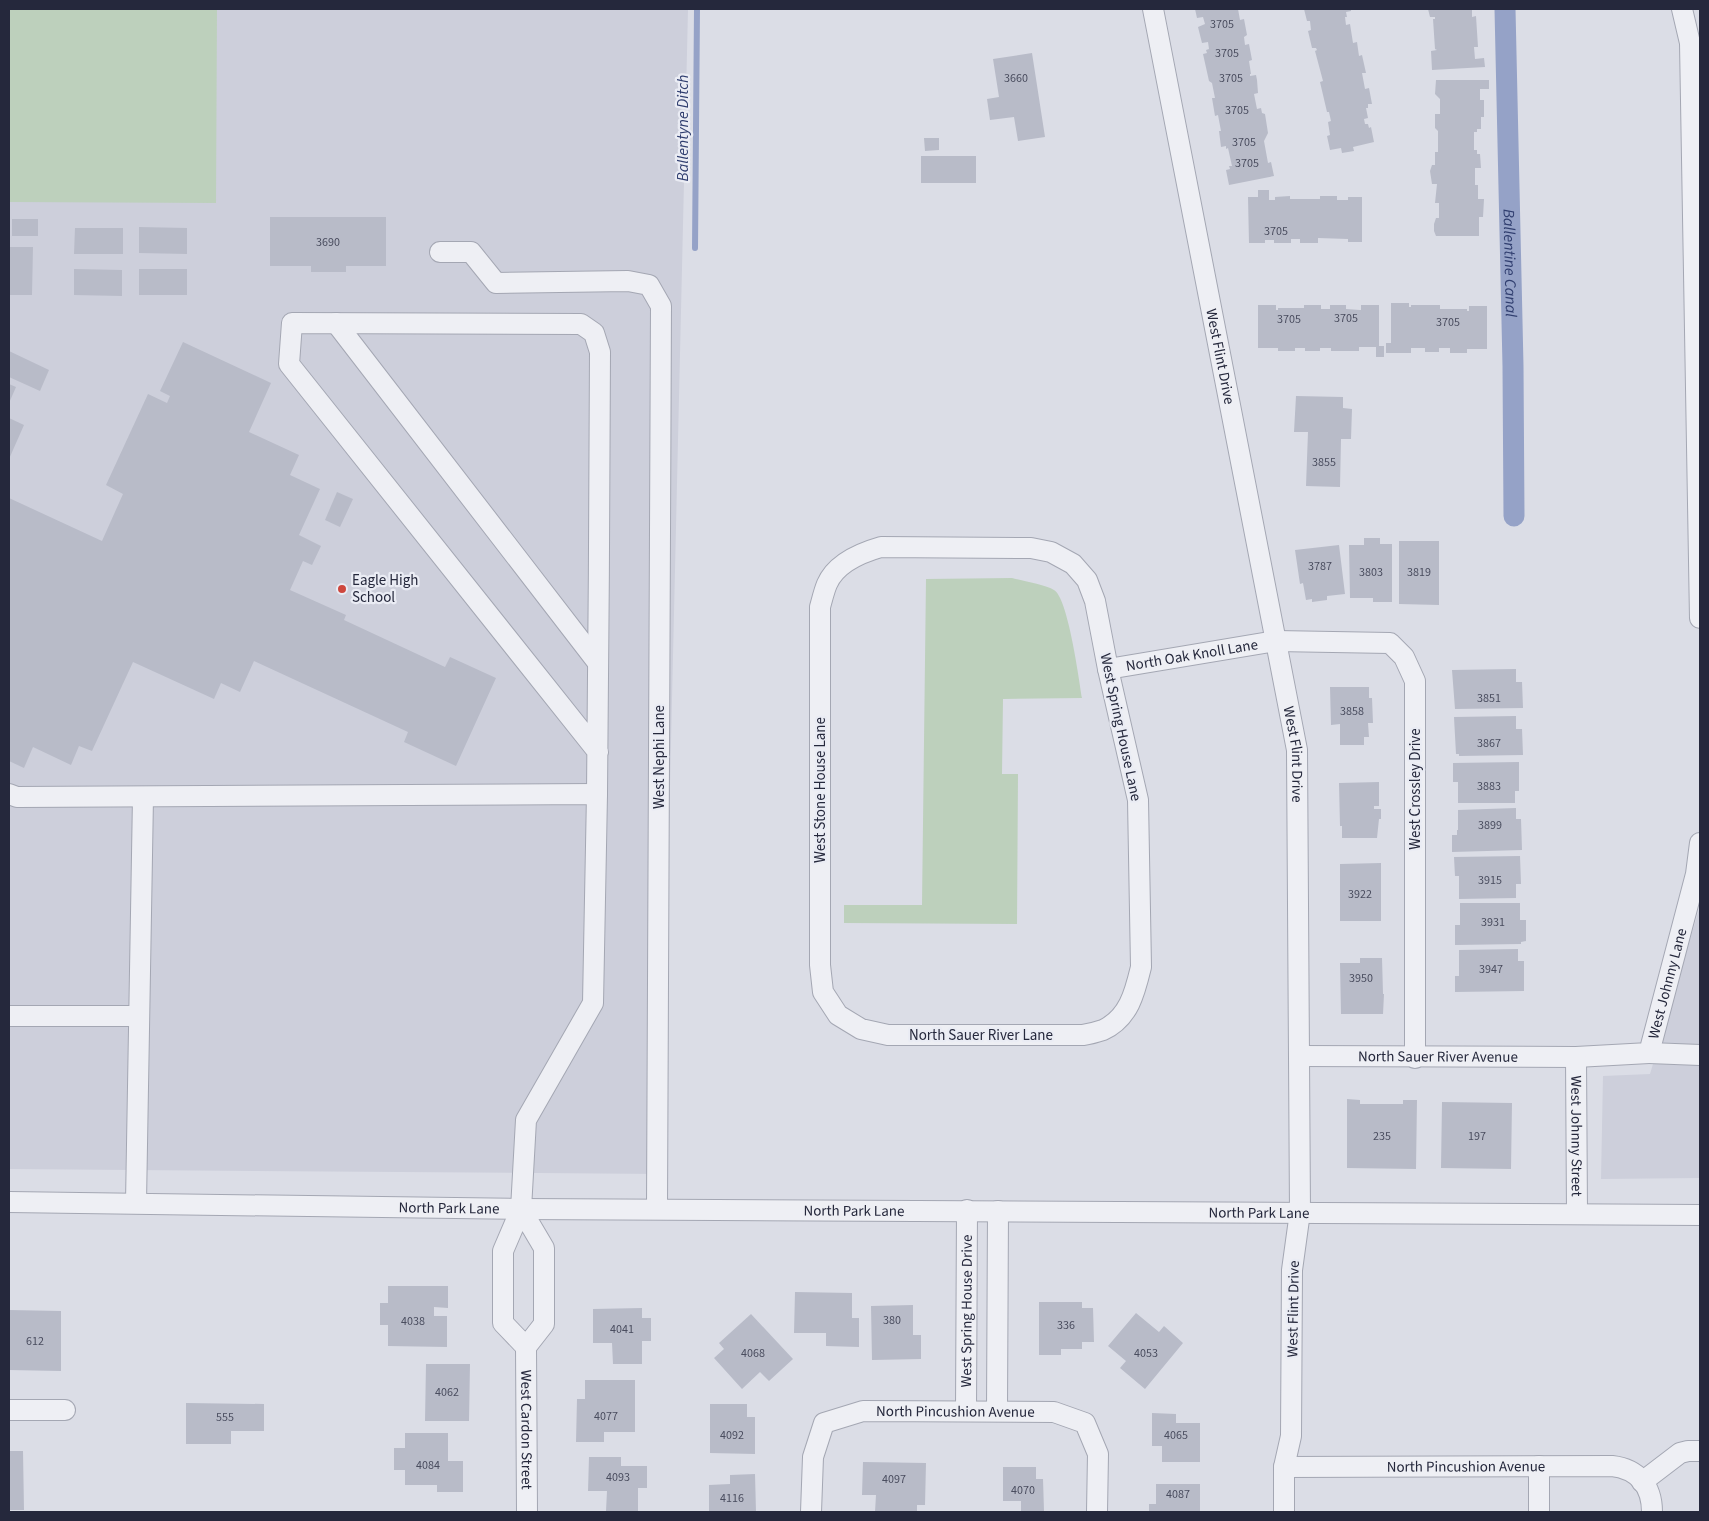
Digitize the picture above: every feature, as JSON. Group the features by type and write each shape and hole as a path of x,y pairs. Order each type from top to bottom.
{"street":[{"name":"West Flint Drive","path":"1153,9 1297,750 1300,1212 1292,1270 1291,1436 1284,1468 1284,1512"},
{"path":"1682,9 1690,43 1697,219 1700,618"},
{"name":"West Nephi Lane","path":"440,252 471,252 496,283 628,281 649,285 661,306 657,1209"},
{"path":"521,1209 544,1248 544,1324 526,1347 503,1323 503,1251 521,1209 526,1120 593,1003 598,752 600,352 594,334 581,324 292,323 289,364 598,752"},
{"path":"336,323 598,663"},
{"name":"West Stone House Lane","path":"838,1015 823,992 820,964 820,607 827,583 841,566 859,553 881,547 1031,548 1051,552 1072,564"},
{"name":"West Spring House Lane","path":"1072,564 1086,580 1095,601 1108,669 1138,800 1141,967 1136,991 1124,1016"},
{"name":"North Oak Knoll Lane","path":"1108,669 1276,641"},
{"name":"West Crossley Drive","path":"1276,641 1390,643 1404,657 1415,681 1415,1058"},
{"path":"9,794 17,797 143,797 597,794"},
{"path":"136,1203 143,797"},
{"name":"West Johnny Lane","path":"1576,1057 1649,1053 1692,929 1700,843"},
{"name":"North Sauer River Lane","path":"838,1015 861,1029 888,1035 1084,1035 1104,1030 1124,1016"},
{"path":"9,1016 139,1016"},
{"path":"1649,1053 1700,1055"},
{"name":"North Sauer River Avenue","path":"1300,1056 1415,1058 1576,1057"},
{"name":"West Johnny Street","path":"1576,1057 1577,1214"},
{"name":"North Park Lane","path":"9,1202 521,1209 1700,1215"},
{"name":"West Spring House Drive","path":"966,1411 967,1210"},
{"name":"West Spring House Drive","path":"996,1411 998,1211"},
{"name":"West Cardon Street","path":"526,1347 527,1512"},
{"path":"9,1410 65,1410"},
{"name":"North Pincushion Avenue","path":"811,1512 813,1457 824,1423 863,1411 1054,1412 1085,1422 1098,1454 1097,1512"},
{"path":"1652,1512 1649,1493 1642,1482 1680,1453 1700,1451"},
{"path":"1539,1466 1539,1512"},
{"name":"North Pincushion Avenue","path":"1284,1468 1612,1466 1624,1468 1634,1473 1642,1482"}],"shaded area":[{"name":"Eagle High School","path":"9,9 688,9 661,1174 9,1169"},
{"path":"1700,906 1700,1178 1601,1179 1603,1076 1650,1074"}],"green space":[{"path":"9,9 217,9 216,203 9,202"},
{"path":"1012,578 1050,588 1059,596 1072,640 1082,698 1003,699 1002,774 1018,774 1017,924 844,923 844,905 922,905 926,579"}],"building":[{"path":"1195,9 1238,9 1240,20 1244,19 1247,35 1244,37 1245,45 1249,44 1252,60 1249,61 1250,76 1256,75 1258,93 1254,94 1257,109 1261,108 1262,113 1265,114 1268,133 1264,141 1268,163 1271,162 1274,176 1229,185 1226,170 1230,169 1229,166 1232,166 1228,148 1226,149 1226,146 1221,147 1219,131 1221,131 1218,115 1215,116 1212,98 1215,98 1203,54 1207,53 1206,50 1209,49 1208,42 1202,43 1198,27 1205,24 1203,17 1197,18"},
{"path":"1304,9 1351,9 1351,11 1346,12 1346,25 1350,24 1353,43 1357,42 1359,56 1362,55 1366,73 1362,73 1365,89 1369,88 1372,104 1368,104 1368,108 1366,108 1368,118 1364,119 1365,124 1368,124 1369,128 1371,127 1374,142 1353,147 1354,151 1342,153 1341,148 1330,150 1327,136 1330,135 1328,122 1331,121 1320,82 1323,81 1315,51 1317,50 1312,48 1308,31 1311,30 1310,21 1307,21"},
{"path":"1428,9 1472,9 1472,17 1476,16 1478,47 1474,47 1475,59 1484,58 1485,67 1432,70 1431,51 1437,50 1435,49 1433,19 1435,17 1430,17"},
{"path":"1032,53 1045,137 1018,141 1014,117 990,120 987,99 999,97 993,59"},
{"path":"1436,80 1489,80 1489,89 1480,89 1480,100 1484,100 1484,117 1481,117 1481,129 1477,129 1477,132 1474,132 1474,150 1477,150 1477,154 1480,154 1481,168 1475,168 1475,185 1478,185 1478,199 1484,199 1483,217 1479,217 1479,236 1436,236 1434,231 1436,218 1439,218 1439,203 1435,203 1437,184 1432,184 1430,171 1432,165 1435,165 1435,152 1438,152 1438,131 1435,128 1435,114 1440,114 1440,99 1435,94"},
{"path":"924,138 939,138 939,150 925,151"},
{"path":"921,156 976,156 976,183 921,183"},
{"path":"1258,190 1269,190 1269,200 1275,200 1275,197 1290,196 1290,199 1320,199 1320,196 1337,196 1337,200 1348,200 1348,197 1362,197 1362,242 1348,242 1348,239 1318,238 1318,243 1300,243 1300,239 1291,239 1291,243 1274,243 1274,240 1265,240 1265,243 1249,243 1248,197 1258,197"},
{"path":"270,217 386,217 386,266 346,266 346,272 311,272 311,266 270,266"},
{"path":"12,219 38,219 38,236 12,236"},
{"path":"139,227 187,228 187,254 139,253"},
{"path":"75,228 123,228 123,254 74,254"},
{"path":"9,247 33,247 32,295 9,295"},
{"path":"74,269 122,270 122,296 74,295"},
{"path":"139,269 187,269 187,295 139,295"},
{"path":"1391,303 1409,303 1409,307 1411,305 1440,305 1440,309 1467,309 1467,311 1469,311 1469,306 1487,306 1487,349 1467,349 1467,353 1450,353 1450,348 1439,348 1439,352 1425,352 1425,348 1411,348 1411,353 1386,353 1386,343 1391,343"},
{"path":"1258,305 1276,305 1276,310 1278,310 1278,308 1304,308 1304,305 1321,305 1321,309 1330,309 1330,305 1346,305 1346,309 1361,310 1361,305 1379,305 1379,346 1384,346 1384,357 1376,357 1376,347 1359,347 1359,351 1331,351 1331,348 1320,348 1320,351 1305,351 1305,348 1295,348 1295,351 1278,351 1278,348 1258,348"},
{"path":"183,342 271,383 249,432 299,455 290,475 320,489 299,535 321,546 312,565 303,561 290,590 346,615 344,620 445,667 450,657 496,678 456,766 404,742 408,732 254,661 240,692 221,683 214,699 133,662 92,751 79,746 71,765 33,747 24,768 9,761 9,498 102,541 123,494 106,485 148,394 167,403 170,396 160,391"},
{"path":"9,351 49,370 40,391 9,377"},
{"path":"9,384 16,387 9,403"},
{"path":"1296,396 1343,397 1343,408 1352,409 1351,439 1341,439 1340,487 1306,486 1308,432 1294,432"},
{"path":"9,418 24,425 9,459"},
{"path":"337,492 353,499 340,527 325,520"},
{"path":"1364,538 1380,538 1380,544 1392,544 1392,602 1373,602 1373,598 1350,598 1349,545 1364,545"},
{"path":"1399,541 1439,541 1439,605 1399,604"},
{"path":"1339,545 1345,594 1327,596 1327,600 1312,602 1312,599 1306,600 1303,583 1300,584 1295,550"},
{"path":"1516,669 1516,682 1522,682 1523,708 1455,709 1452,670"},
{"path":"1330,687 1369,687 1369,698 1372,698 1373,723 1368,723 1369,737 1364,737 1364,745 1340,745 1340,724 1331,725"},
{"path":"1516,716 1516,729 1522,729 1523,755 1459,756 1459,754 1456,754 1454,717"},
{"path":"1519,762 1519,791 1515,791 1515,803 1458,803 1458,782 1453,782 1453,763"},
{"path":"1379,782 1379,806 1374,806 1374,809 1381,809 1377,838 1342,838 1339,783"},
{"path":"1516,808 1516,819 1521,819 1522,850 1452,852 1452,835 1457,835 1458,830 1458,810"},
{"path":"1520,856 1521,884 1516,884 1516,898 1459,899 1459,876 1455,876 1454,857"},
{"path":"1381,863 1381,921 1340,921 1340,864"},
{"path":"1460,903 1520,903 1520,920 1526,920 1526,941 1521,942 1521,944 1455,945 1455,925 1460,925"},
{"path":"1518,949 1518,961 1524,961 1524,991 1455,992 1455,976 1459,976 1459,950"},
{"path":"1360,958 1382,958 1383,1014 1341,1014 1340,963 1360,963"},
{"path":"1347,1099 1360,1100 1360,1104 1403,1104 1403,1100 1417,1100 1416,1169 1347,1168"},
{"path":"1442,1102 1512,1103 1511,1169 1441,1168"},
{"path":"388,1286 448,1286 448,1308 434,1307 434,1316 447,1316 447,1347 388,1346 388,1325 380,1325 380,1303 388,1303"},
{"path":"795,1292 852,1293 852,1318 859,1318 859,1347 826,1346 826,1333 794,1333"},
{"path":"1039,1302 1082,1302 1082,1308 1093,1308 1094,1342 1082,1342 1082,1349 1061,1349 1061,1355 1039,1355"},
{"path":"913,1305 913,1335 921,1335 921,1359 872,1360 871,1306"},
{"path":"642,1308 642,1318 651,1318 651,1341 642,1341 642,1364 613,1364 612,1343 593,1343 593,1309"},
{"path":"9,1310 61,1311 61,1371 9,1370"},
{"path":"1136,1313 1159,1332 1164,1326 1183,1343 1145,1389 1120,1368 1126,1361 1108,1346"},
{"path":"751,1314 793,1359 769,1381 760,1372 742,1389 714,1358 724,1349 719,1343"},
{"path":"426,1364 470,1364 469,1421 425,1421"},
{"path":"585,1380 635,1380 635,1432 604,1432 604,1442 576,1442 577,1399 585,1399"},
{"path":"186,1403 264,1404 264,1431 231,1431 231,1444 186,1444"},
{"path":"710,1404 747,1404 747,1417 755,1417 755,1454 710,1453"},
{"path":"1152,1413 1176,1414 1176,1423 1200,1423 1200,1462 1162,1462 1162,1446 1152,1446"},
{"path":"405,1433 448,1433 448,1461 463,1461 463,1492 437,1492 437,1485 405,1485 405,1470 394,1470 394,1448 405,1448"},
{"path":"9,1451 23,1451 24,1510 9,1510"},
{"path":"589,1457 621,1457 621,1466 647,1466 647,1488 638,1488 638,1511 606,1511 607,1491 588,1491"},
{"path":"863,1462 926,1463 925,1505 917,1505 917,1512 875,1512 876,1495 862,1495"},
{"path":"1003,1467 1036,1467 1036,1479 1043,1479 1044,1511 1021,1511 1021,1501 1003,1501"},
{"path":"755,1474 756,1512 709,1512 709,1485 730,1484 730,1475"},
{"path":"1156,1484 1200,1484 1200,1512 1149,1512 1149,1504 1156,1504"}],"waterway":[{"name":"Ballentyne Ditch","path":"695,248 697,9"},
{"name":"Ballentine Canal","path":"1505,9 1513,366 1514,516"}],"place":[{"name":"Eagle High School","path":"342,589"}]}
